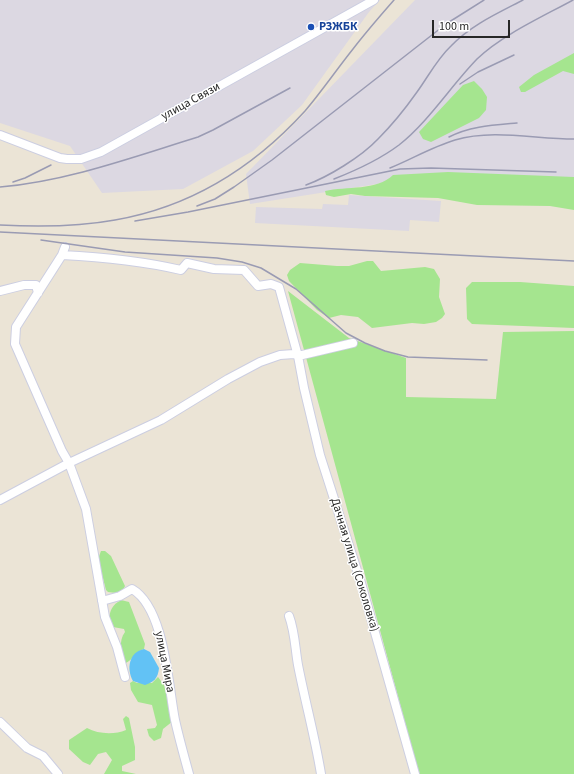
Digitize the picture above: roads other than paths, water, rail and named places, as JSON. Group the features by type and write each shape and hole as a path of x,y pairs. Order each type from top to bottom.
{"street":[{"name":"улица Связи","path":"0,135 60,158 81,159 107,148 374,0"},
{"path":"65,247 62,255 16,327 15,344 62,451 69,463 86,509 105,617 117,647 125,676"},
{"name":"Дачная улица (Соколовка)","path":"62,255 90,256 149,263 181,270 187,263 214,269 244,270 258,286 271,284 279,287 298,356 320,454 361,583 415,774"},
{"path":"0,291 24,285 36,285 38,293"},
{"path":"0,500 69,463 161,420 228,378 260,362 280,355 294,354 298,356 353,343"},
{"name":"улица Мира","path":"102,601 120,596 132,589 139,593 145,601 157,626 165,657 175,721 189,774"},
{"path":"289,616 294,629 298,663 321,774"},
{"path":"0,722 27,748 43,756 58,774"}],"water":[{"path":"144,649 150,652 159,668 155,679 145,685 133,681 129,666 132,657"}],"railway":[{"path":"0,225 58,226 115,220 143,214 169,205 195,195 219,182 264,150 305,111 363,36 394,0"},
{"path":"197,206 215,199 272,160 446,24 484,0"},
{"path":"306,185 344,166 363,153 398,117 446,51 467,32 485,20 523,0"},
{"path":"334,179 368,164 399,145 430,115 467,70 487,50 510,34 573,0"},
{"path":"460,84 478,72 514,55"},
{"path":"0,187 25,184 75,174 198,137 290,88"},
{"path":"449,137 474,128 517,123"},
{"path":"390,168 438,146 469,137 484,135 514,135 574,139"},
{"path":"13,182 25,178 51,165"},
{"path":"135,221 188,212 400,169 431,168 556,172"},
{"path":"0,232 574,261"},
{"path":"41,240 125,252 217,258 242,262 261,268 296,289 346,333 365,343 385,351 408,357 487,360"}],"place":[{"name":"РЗЖБК","path":"311,27"}]}
